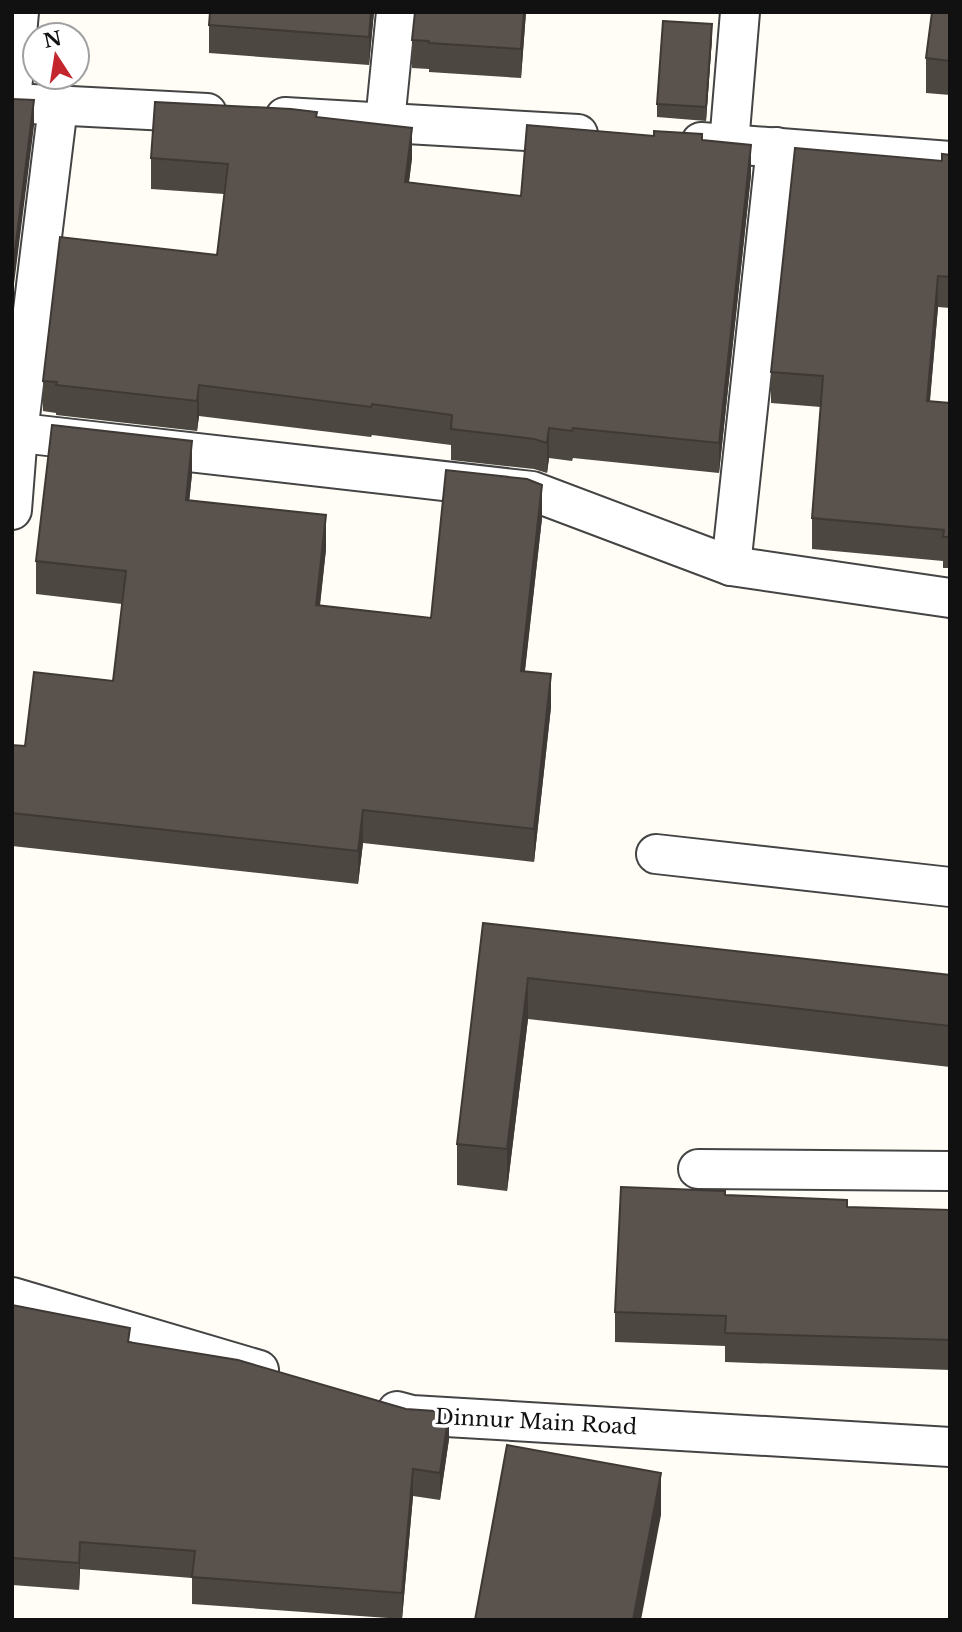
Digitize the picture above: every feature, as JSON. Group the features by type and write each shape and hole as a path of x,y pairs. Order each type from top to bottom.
{"street":[{"path":"12,90 19,12"},
{"path":"385,122 396,12"},
{"path":"729,144 740,12"},
{"path":"12,103 619,137"},
{"path":"12,510 15,433 58,106"},
{"path":"660,139 950,161"},
{"path":"731,566 776,147"},
{"path":"15,433 532,491 731,566 950,597"},
{"path":"656,854 950,887"},
{"path":"698,1169 950,1171"},
{"path":"12,1297 292,1380"},
{"name":"Dinnur Main Road","path":"359,1399 412,1415 950,1447"}],"building":[{"path":"210,12 371,12 369,37 209,25"},
{"path":"415,12 524,12 521,49 412,40"},
{"path":"932,12 950,12 950,61 926,58"},
{"path":"663,21 712,24 706,107 657,104"},
{"path":"12,99 34,100 12,274"},
{"path":"155,102 291,109 317,112 316,117 412,128 405,182 521,196 527,125 654,136 654,131 702,134 702,140 751,145 719,443 573,428 572,431 549,428 547,443 451,429 452,415 372,404 371,407 199,385 197,401 56,385 57,382 43,381 60,237 217,255 228,164 151,158"},
{"path":"795,148 942,161 942,154 950,155 950,277 938,276 927,401 950,403 950,537 943,537 944,530 812,518 823,376 771,372"},
{"path":"52,425 192,441 186,500 326,515 316,605 431,618 446,470 527,479 542,485 521,671 551,674 534,829 363,810 358,851 12,813 12,745 25,746 34,672 113,681 126,571 36,561"},
{"path":"483,923 950,975 950,1026 528,978 507,1149 457,1144"},
{"path":"621,1187 847,1200 847,1207 950,1210 950,1340 725,1333 726,1316 615,1312"},
{"path":"12,1305 130,1328 128,1342 238,1360 406,1409 449,1412 440,1473 413,1469 402,1593 192,1577 195,1551 80,1542 79,1563 12,1558"},
{"path":"507,1445 661,1473 633,1620 475,1620"}]}
